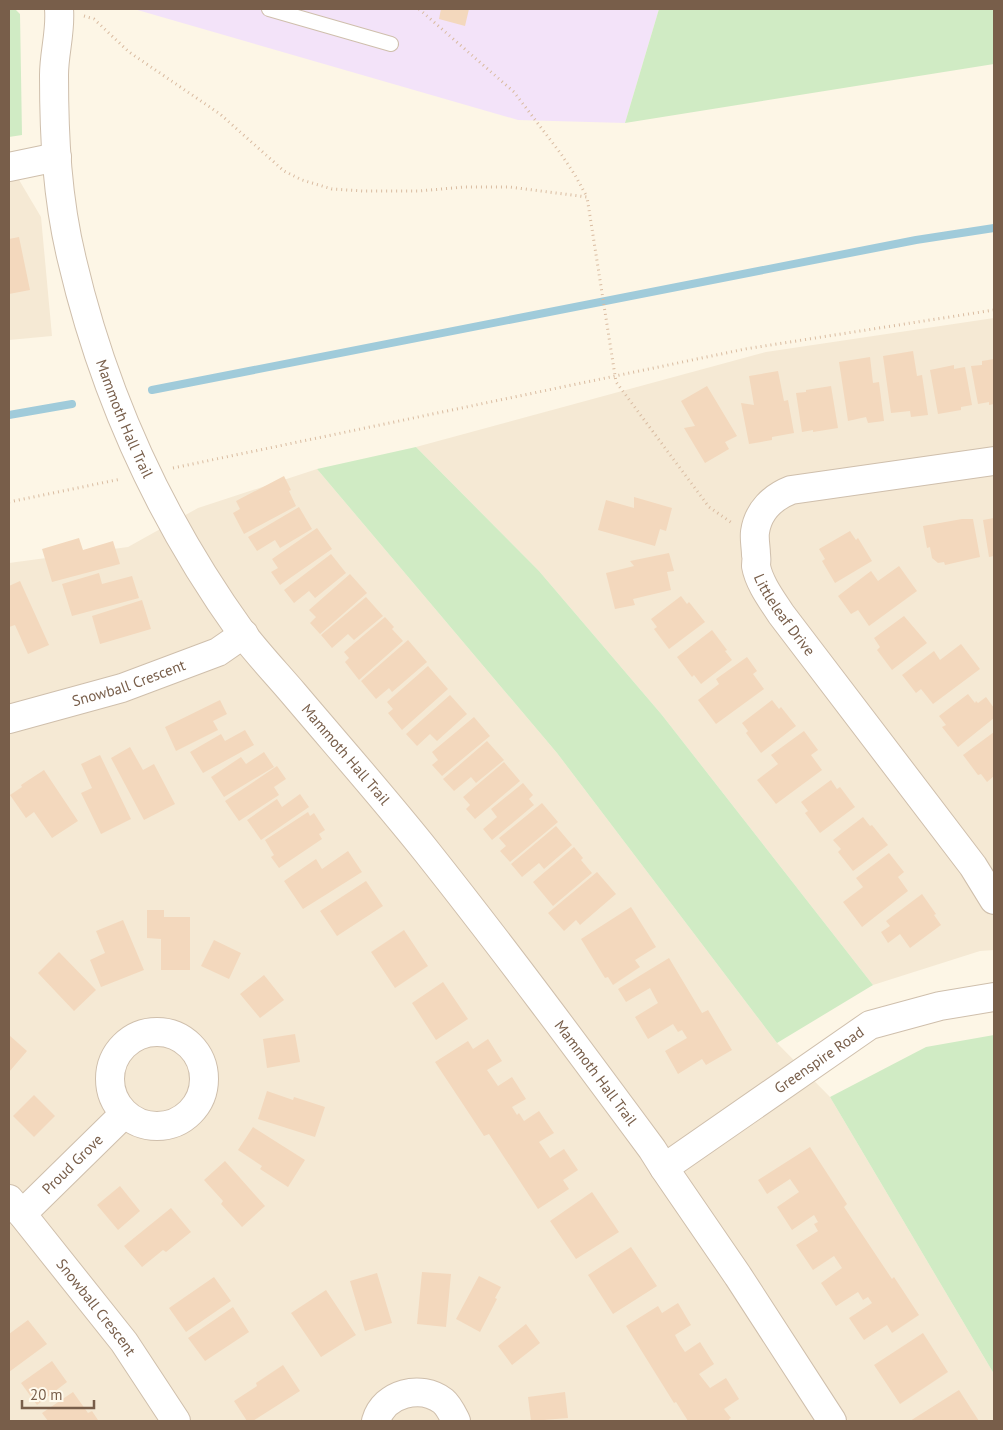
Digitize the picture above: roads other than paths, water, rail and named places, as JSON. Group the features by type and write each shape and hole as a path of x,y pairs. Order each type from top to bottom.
{"street":[{"name":"Mammoth Hall Trail","path":"68,11 60,19 54,72 54,111 60,198 65,229 92,336 125,427 146,474 184,545 244,634 426,850 562,1027 652,1149 738,1276 832,1421"},
{"path":"9,167 58,157"},
{"name":"Littleleaf Drive","path":"994,462 791,490 779,494 768,505 760,517 755,530 756,567 766,591 781,614 973,866 994,900"},
{"name":"Snowball Crescent","path":"9,718 122,688 218,652 244,634"},
{"name":"Greenspire Road","path":"664,1168 870,1026 940,1006 994,997"},
{"name":"Proud Grove","path":"16,1207 124,1114"},
{"name":"Snowball Crescent","path":"16,1207 124,1342 176,1421"},
{"path":"376,1421 379,1411 398,1395 422,1392 444,1402 456,1421"}],"lane":[{"path":"269,9 391,44"}],"waterway":[{"path":"152,390 916,240 994,228"},
{"path":"9,415 72,404"}]}
